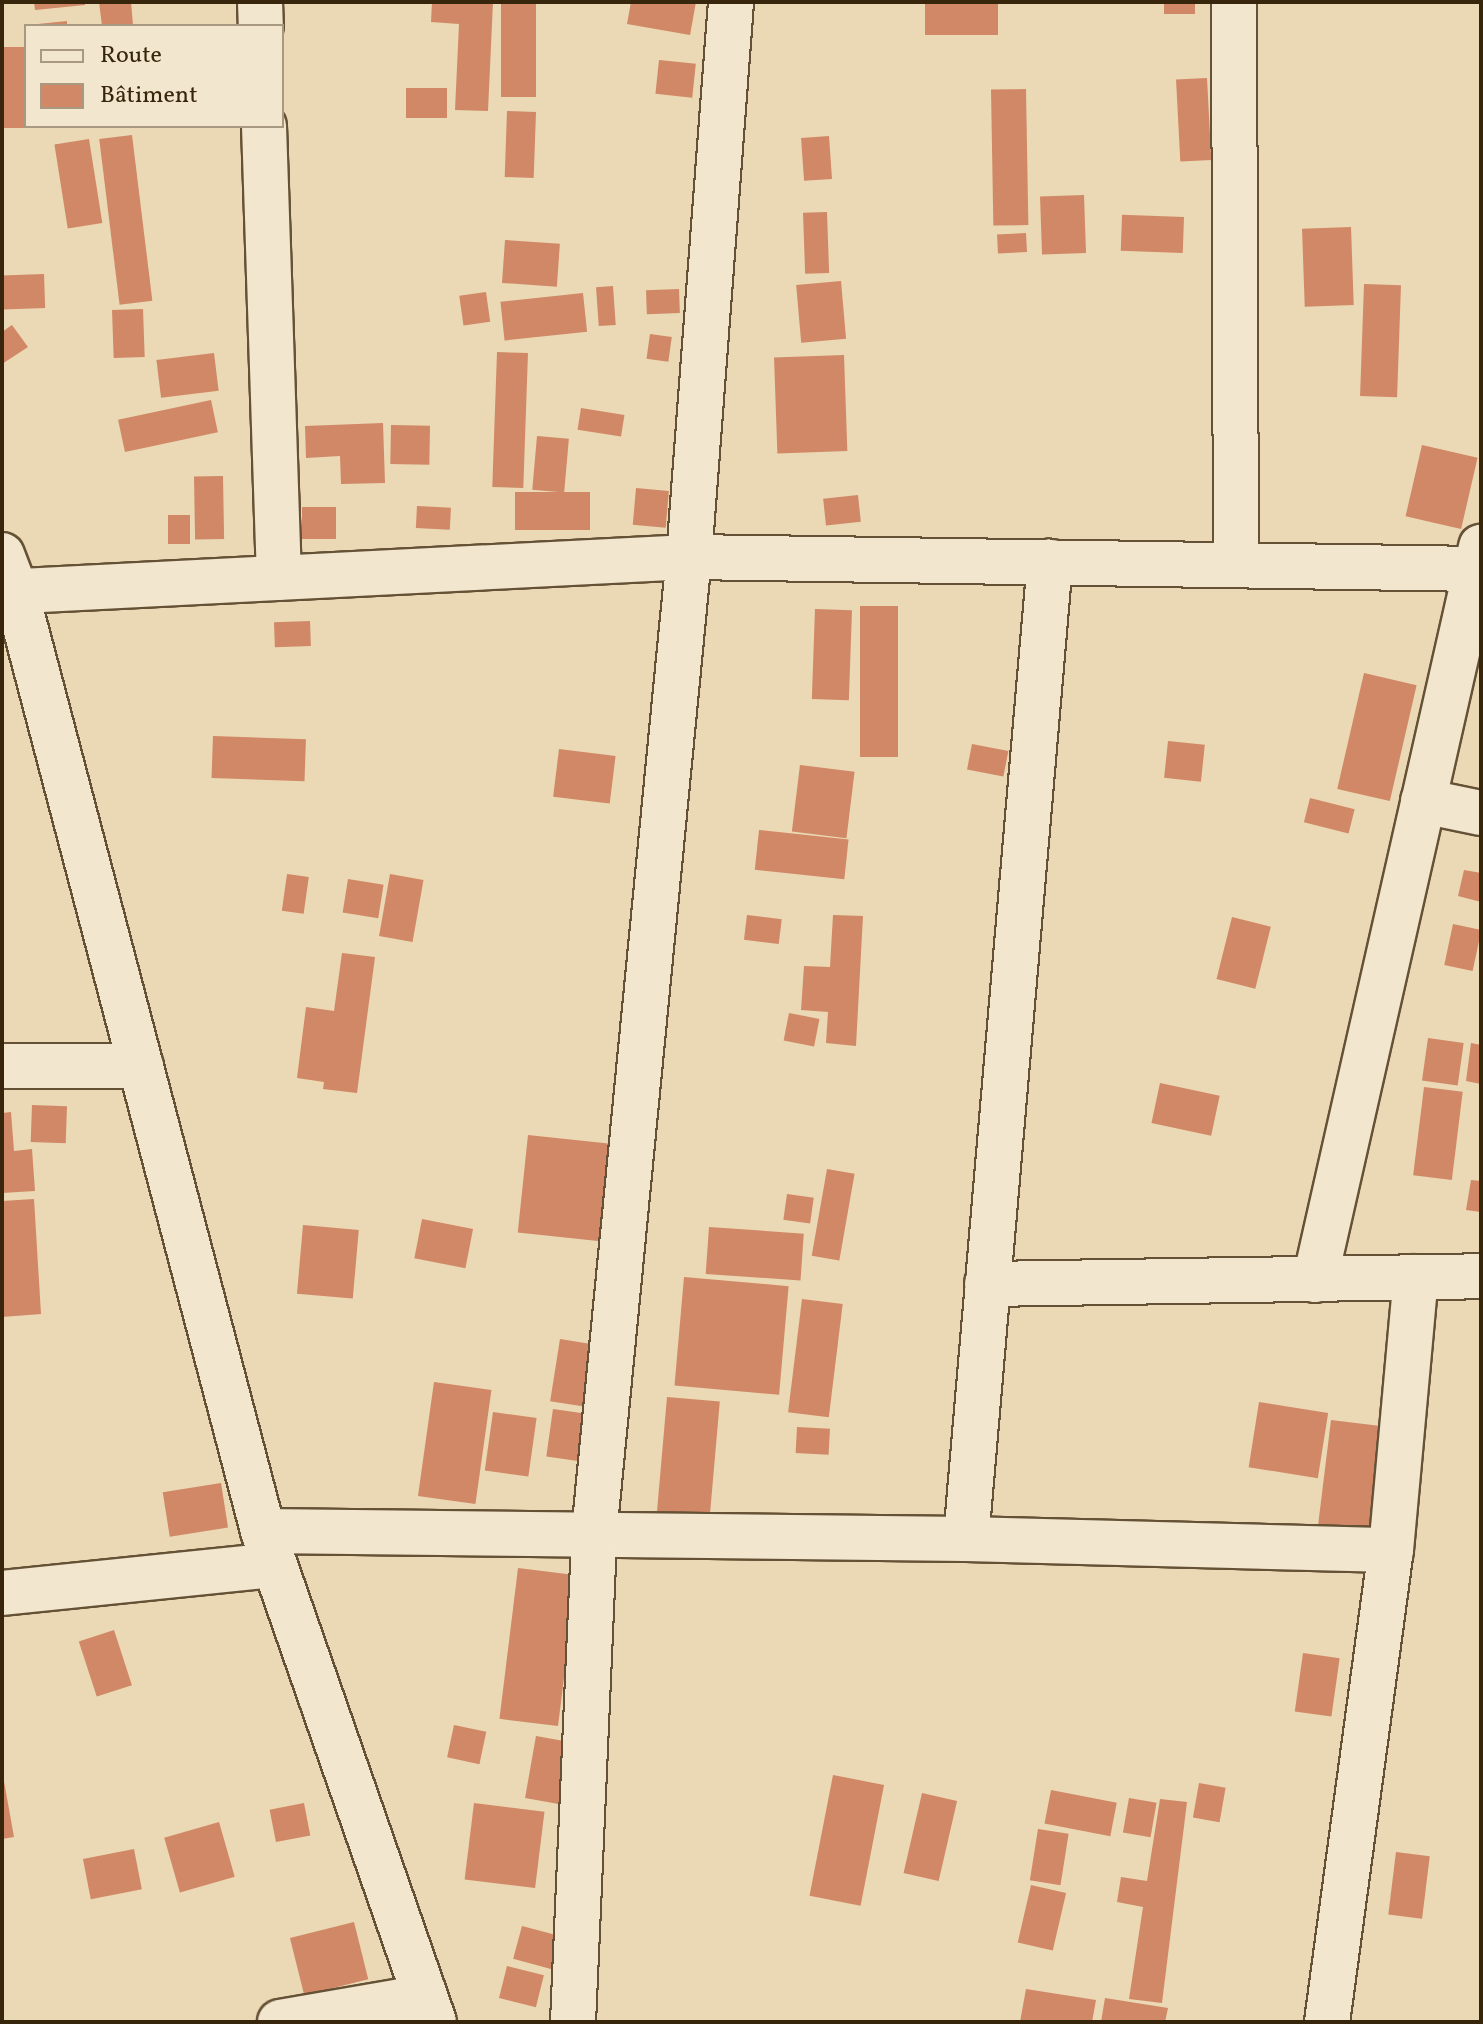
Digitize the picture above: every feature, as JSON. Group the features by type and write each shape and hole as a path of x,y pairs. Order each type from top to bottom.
{"street":[{"path":"260,2 261,24"},
{"path":"573,2022 594,1534 689,557 731,2"},
{"path":"1234,2 1236,565"},
{"path":"264,128 279,578"},
{"path":"280,2022 429,2009 268,1548 141,1066 7,580 279,578 689,557 1236,565 1479,558 1315,1280"},
{"path":"966,1539 1050,562"},
{"path":"1423,801 1481,813"},
{"path":"2,1066 141,1066"},
{"path":"987,1284 1481,1276"},
{"path":"1327,2022 1391,1550 1416,1277"},
{"path":"2,1593 268,1548 594,1534 966,1539 1391,1550"}],"building":[{"path":"34,2 85,2 85,5 35,10"},
{"path":"99,2 131,2 133,24 102,24"},
{"path":"432,2 493,2 488,111 455,110 459,24 431,22"},
{"path":"501,2 536,2 536,97 501,97"},
{"path":"631,2 696,2 690,35 627,24"},
{"path":"925,2 998,2 998,35 925,35"},
{"path":"1164,2 1195,2 1195,14 1164,14"},
{"path":"67,21 67,24 38,24"},
{"path":"2,47 24,47 24,128 2,128"},
{"path":"659,60 696,64 692,98 655,94"},
{"path":"1207,78 1211,160 1180,162 1176,80"},
{"path":"406,88 447,88 447,118 406,118"},
{"path":"1026,89 1028,225 993,226 991,90"},
{"path":"507,111 536,112 534,178 505,177"},
{"path":"132,135 152,301 120,305 99,139"},
{"path":"829,136 832,179 804,181 801,138"},
{"path":"89,139 102,223 68,228 54,144"},
{"path":"1084,195 1086,253 1042,255 1040,197"},
{"path":"827,212 829,273 805,274 803,213"},
{"path":"1122,215 1184,217 1183,253 1121,251"},
{"path":"1351,227 1354,305 1305,307 1302,229"},
{"path":"1026,233 1027,252 998,253 997,235"},
{"path":"505,240 560,244 557,287 502,283"},
{"path":"44,274 45,308 3,309 2,275"},
{"path":"841,281 846,339 801,343 796,285"},
{"path":"1364,284 1401,285 1397,397 1360,396"},
{"path":"613,286 616,325 599,326 596,287"},
{"path":"679,289 680,313 647,314 646,290"},
{"path":"486,292 490,322 463,325 459,296"},
{"path":"583,293 587,332 505,340 500,302"},
{"path":"143,309 145,357 114,358 112,310"},
{"path":"12,325 28,347 2,364 2,332"},
{"path":"650,334 672,337 668,362 647,359"},
{"path":"497,352 528,353 523,488 492,487"},
{"path":"214,353 219,391 161,398 156,360"},
{"path":"844,355 847,451 777,453 774,357"},
{"path":"211,400 218,432 125,452 118,420"},
{"path":"581,408 624,415 621,437 578,430"},
{"path":"383,423 385,483 341,484 340,456 306,458 305,426"},
{"path":"391,425 430,426 429,465 390,464"},
{"path":"537,436 569,439 564,493 532,490"},
{"path":"1422,445 1478,458 1461,529 1406,516"},
{"path":"223,476 224,539 195,539 194,477"},
{"path":"636,488 669,491 666,528 633,525"},
{"path":"515,492 590,492 590,530 515,530"},
{"path":"858,495 861,522 826,526 823,499"},
{"path":"417,506 451,508 450,530 416,528"},
{"path":"302,507 336,507 336,539 302,539"},
{"path":"168,515 190,515 190,544 168,544"},
{"path":"860,606 898,606 898,757 860,757"},
{"path":"815,609 852,610 849,700 812,699"},
{"path":"310,621 311,646 275,647 274,622"},
{"path":"1364,673 1417,685 1390,801 1337,789"},
{"path":"213,736 306,739 304,781 212,778"},
{"path":"1168,741 1205,745 1201,782 1164,778"},
{"path":"972,744 1008,751 1003,777 967,770"},
{"path":"559,749 616,756 610,804 553,797"},
{"path":"800,765 855,772 846,838 792,832"},
{"path":"1310,798 1355,809 1349,833 1304,822"},
{"path":"759,830 849,839 844,879 755,870"},
{"path":"1464,870 1481,873 1481,902 1458,896"},
{"path":"287,874 309,877 304,914 282,911"},
{"path":"390,874 423,880 413,942 379,936"},
{"path":"348,879 384,885 378,918 343,913"},
{"path":"747,915 782,919 779,944 744,940"},
{"path":"833,915 863,916 856,1046 826,1043 828,1012 801,1010 804,966 830,967"},
{"path":"1232,917 1271,927 1255,989 1217,979"},
{"path":"1453,924 1481,930 1473,971 1444,965"},
{"path":"342,953 375,957 357,1093 323,1089 324,1082 297,1078 306,1007 334,1011"},
{"path":"789,1013 819,1019 814,1046 784,1040"},
{"path":"1428,1038 1464,1043 1458,1086 1422,1081"},
{"path":"1471,1043 1481,1045 1481,1084 1466,1081"},
{"path":"1160,1083 1220,1096 1211,1136 1151,1123"},
{"path":"1424,1087 1463,1092 1452,1180 1413,1175"},
{"path":"32,1105 67,1106 66,1143 31,1142"},
{"path":"11,1112 14,1151 32,1149 35,1191 2,1193 2,1113"},
{"path":"528,1135 611,1144 600,1241 518,1232"},
{"path":"827,1169 855,1174 839,1261 812,1256"},
{"path":"1471,1180 1481,1181 1481,1212 1466,1210"},
{"path":"787,1194 814,1198 810,1224 783,1220"},
{"path":"34,1199 41,1314 2,1317 2,1201"},
{"path":"422,1219 473,1229 465,1268 414,1258"},
{"path":"303,1225 359,1230 353,1299 297,1294"},
{"path":"709,1227 804,1234 800,1281 706,1274"},
{"path":"684,1277 789,1286 779,1395 675,1386"},
{"path":"802,1299 843,1304 829,1417 788,1412"},
{"path":"560,1339 603,1346 594,1408 550,1401"},
{"path":"434,1382 491,1390 475,1504 418,1496"},
{"path":"667,1397 720,1402 709,1520 657,1516"},
{"path":"1259,1402 1328,1413 1318,1478 1249,1467"},
{"path":"553,1409 590,1414 583,1462 546,1457"},
{"path":"493,1412 537,1418 528,1477 485,1470"},
{"path":"1331,1420 1387,1427 1374,1533 1318,1526"},
{"path":"797,1427 830,1429 829,1455 796,1453"},
{"path":"221,1483 228,1527 170,1537 163,1492"},
{"path":"518,1568 577,1575 558,1726 499,1719"},
{"path":"114,1630 132,1685 97,1697 79,1641"},
{"path":"1303,1653 1340,1658 1331,1717 1295,1711"},
{"path":"454,1725 486,1732 479,1764 447,1757"},
{"path":"536,1736 569,1742 559,1804 525,1798"},
{"path":"2,1770 14,1837 2,1839"},
{"path":"833,1775 884,1785 861,1906 810,1896"},
{"path":"1199,1783 1226,1788 1220,1822 1193,1817"},
{"path":"1051,1790 1117,1803 1110,1836 1045,1823"},
{"path":"922,1793 957,1801 939,1881 904,1873"},
{"path":"1129,1798 1157,1803 1150,1837 1123,1832"},
{"path":"1160,1799 1187,1802 1162,2003 1129,1999 1143,1907 1117,1902 1121,1877 1147,1881"},
{"path":"304,1803 310,1835 276,1842 270,1810"},
{"path":"474,1803 544,1812 535,1888 465,1879"},
{"path":"219,1822 235,1877 180,1893 164,1838"},
{"path":"1038,1829 1069,1834 1060,1885 1030,1880"},
{"path":"134,1849 142,1889 91,1899 83,1859"},
{"path":"1396,1852 1430,1856 1422,1919 1388,1915"},
{"path":"1031,1885 1066,1893 1053,1951 1018,1942"},
{"path":"354,1922 368,1979 304,1995 290,1938"},
{"path":"522,1926 560,1936 551,1969 513,1959"},
{"path":"507,1966 544,1975 536,2007 499,1998"},
{"path":"1026,1989 1096,2000 1092,2022 1020,2022"},
{"path":"1105,1998 1168,2008 1165,2022 1101,2022"}]}
